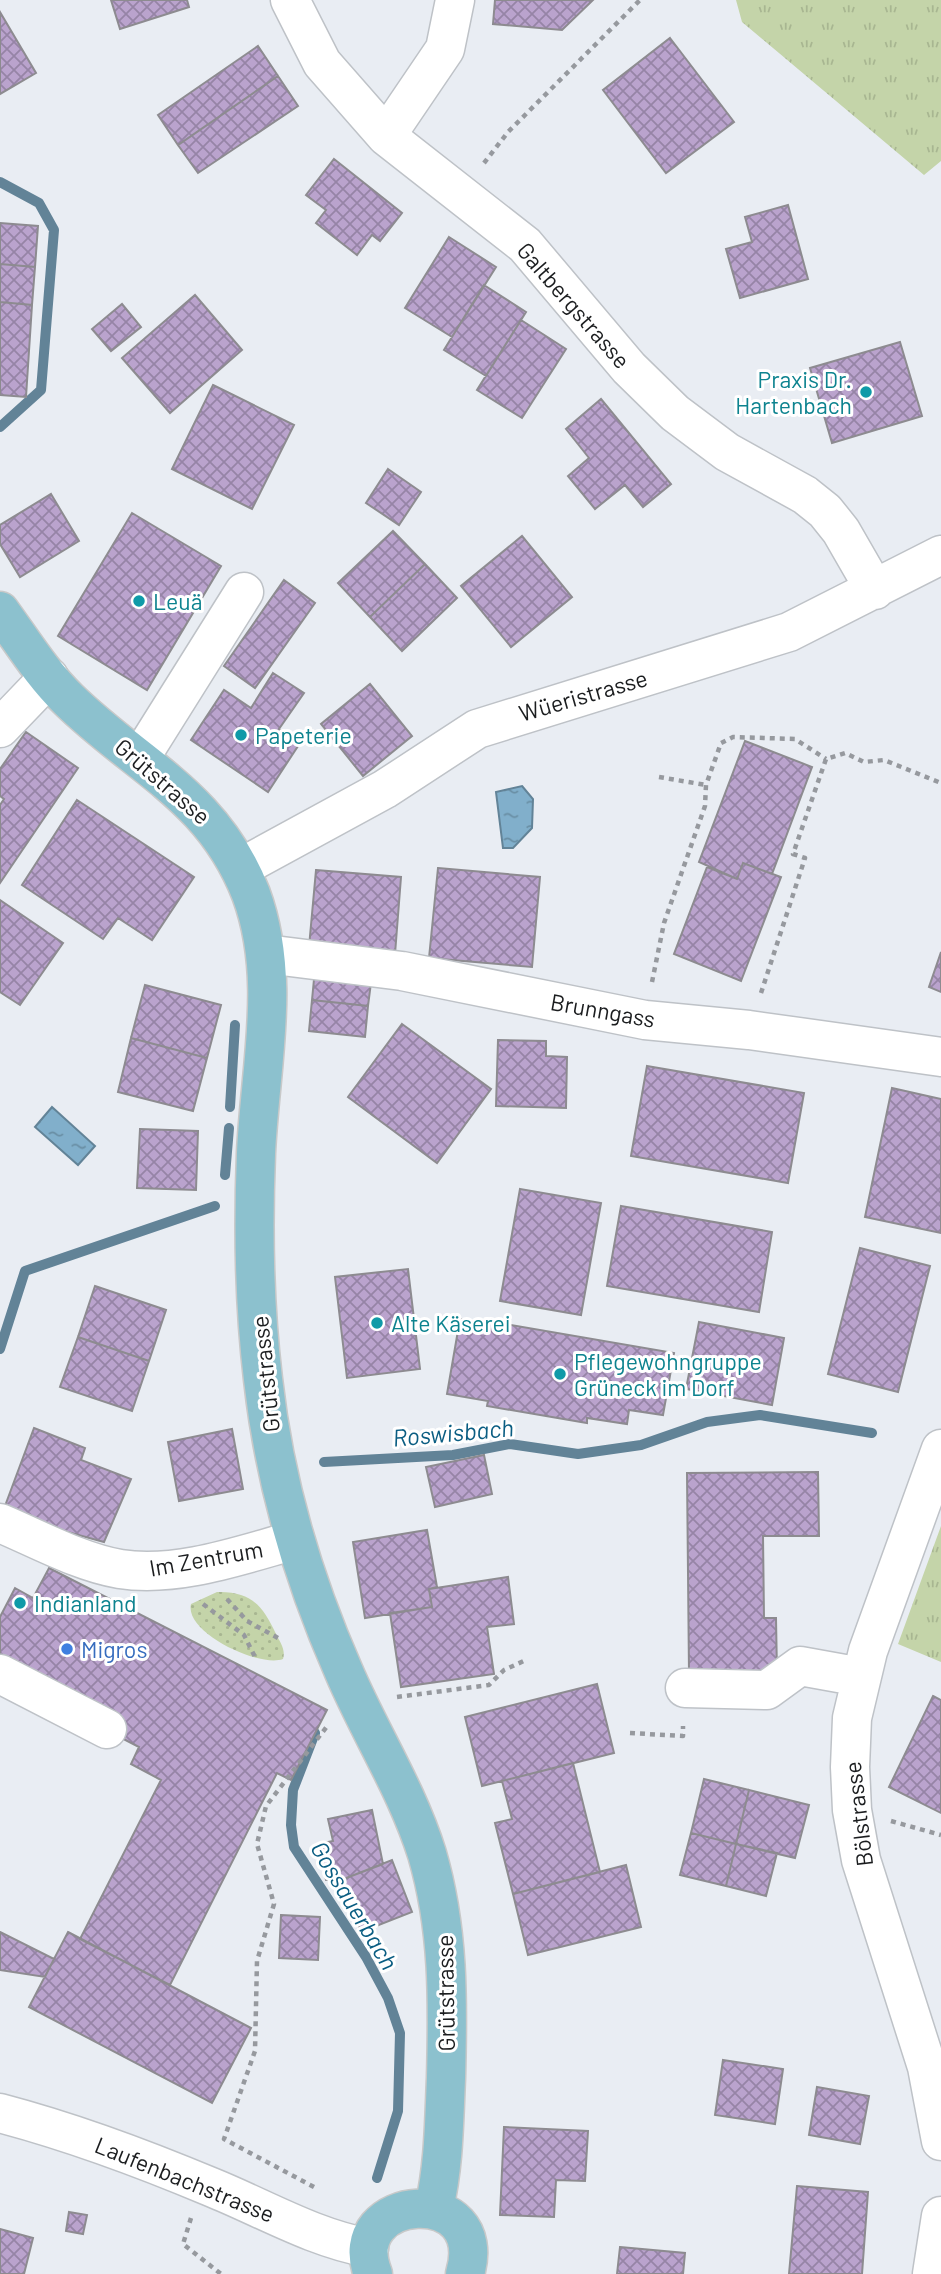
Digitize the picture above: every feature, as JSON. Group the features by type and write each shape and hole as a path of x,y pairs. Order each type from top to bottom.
{"main road":[{"name":"Grütstrasse","path":"0,611 69,700 201,810 217,829 240,868 261,928 266,954 267,1017 255,1195 257,1294 268,1415 295,1540 343,1670 403,1792 436,1886 446,1948 448,1996 443,2150 434,2208"},
{"path":"371,2261 377,2228 393,2213 412,2206 434,2208 449,2216 460,2228 468,2252 465,2274"}],"street":[{"name":"Galtbergstrasse","path":"290,0 322,63 386,136 525,245 636,376 684,421 727,452 805,495 825,510 841,531 875,590"},
{"path":"386,136 445,49 455,0"},
{"name":"Wüeristrasse","path":"240,868 385,789 477,729 764,642 809,624 941,555"},
{"path":"140,758 244,592"},
{"path":"0,728 49,677"},
{"name":"Brunngass","path":"266,954 402,971 645,1020 749,1030 941,1057"},
{"name":"Bölstrasse","path":"941,1449 861,1677 850,1740 850,1788 856,1837 868,1888 927,2067 941,2141"},
{"name":"Im Zentrum","path":"0,1523 106,1566 139,1570 207,1563 295,1540"},
{"path":"685,1688 767,1690 800,1666 861,1677"},
{"path":"0,1675 107,1729"},
{"name":"Laufenbachstrasse","path":"0,2113 114,2148 347,2244 371,2261"},
{"path":"932,2274 941,2216"}],"path":[{"path":"508,132 640,0"},
{"path":"645,1020 664,923 705,806 706,785 721,743 733,737 795,739 827,759"},
{"path":"827,759 845,753 864,762 884,760 941,783"},
{"path":"749,1030 805,858 793,854 827,759"},
{"path":"659,777 706,785"},
{"path":"223,1592 247,1621 278,1638"},
{"path":"197,1599 240,1632 252,1645 256,1657"},
{"path":"240,1632 247,1621"},
{"path":"390,1687 394,1698 489,1685 504,1670 526,1660"},
{"path":"224,2139 255,2051 257,1961 274,1904 257,1843 266,1806 332,1719"},
{"path":"630,1733 683,1736"},
{"path":"193,2214 183,2244 221,2274"}],"green space":[{"path":"736,0 941,0 941,161 924,175 742,22"},
{"path":"941,1526 941,1662 898,1644"},
{"path":"217,1592 239,1594 261,1608 282,1646 283,1659 258,1658 242,1653 211,1637 199,1626 192,1615 191,1604"}],"water":[{"path":"522,786 533,799 532,828 513,848 503,848 496,792"},
{"path":"52,1107 95,1146 78,1165 35,1127"}],"building":[{"path":"111,0 187,0 189,7 120,29"},
{"path":"495,0 593,0 562,30 493,24"},
{"path":"0,12 36,73 0,94"},
{"path":"670,38 734,122 666,173 603,90"},
{"path":"258,46 278,76 178,145 158,115"},
{"path":"278,76 298,106 198,173 178,145"},
{"path":"334,159 402,213 380,241 372,235 357,255 316,223 326,210 306,195"},
{"path":"788,205 808,279 740,298 726,249 752,242 745,217"},
{"path":"0,223 38,226 35,267 0,264"},
{"path":"449,237 496,267 452,337 405,308"},
{"path":"0,264 35,267 32,305 0,302"},
{"path":"484,285 526,312 486,376 444,350"},
{"path":"195,295 242,350 170,413 122,358"},
{"path":"0,302 32,305 26,397 0,395"},
{"path":"122,304 141,327 111,351 92,329"},
{"path":"521,320 566,349 522,418 477,390"},
{"name":"Praxis Dr. Hartenbach","path":"900,342 922,416 832,443 810,368"},
{"path":"213,385 294,425 252,509 172,469"},
{"path":"601,399 671,484 643,507 625,485 595,509 568,476 589,458 566,429"},
{"path":"388,469 421,492 399,525 366,503"},
{"path":"51,494 79,541 20,577 0,544 0,525"},
{"name":"Leuä","path":"132,513 221,566 147,690 58,636"},
{"path":"393,531 425,564 370,617 338,583"},
{"path":"522,536 572,597 511,647 461,586"},
{"path":"425,564 457,598 402,651 370,617"},
{"path":"284,580 315,603 255,688 224,666"},
{"name":"Papeterie","path":"273,673 304,693 279,729 300,743 268,792 191,740 224,690 251,708"},
{"path":"370,684 412,736 363,776 321,724"},
{"path":"26,732 78,768 0,883 0,805 4,799 0,796 0,769"},
{"path":"745,741 812,767 772,874 743,863 737,879 699,862"},
{"path":"77,800 194,877 152,940 118,918 103,939 22,885"},
{"path":"743,863 781,877 741,981 674,954 707,867 737,879"},
{"path":"438,868 540,877 532,967 429,958"},
{"path":"316,870 401,877 395,954 309,947"},
{"path":"0,900 63,943 20,1005 0,992"},
{"path":"941,952 941,992 929,987"},
{"path":"315,969 372,975 368,1006 312,1000"},
{"path":"145,985 221,1005 207,1058 131,1038"},
{"path":"312,1000 368,1006 365,1037 309,1031"},
{"path":"402,1024 491,1089 437,1163 348,1097"},
{"path":"131,1038 207,1058 193,1111 118,1092"},
{"path":"498,1040 546,1041 546,1056 567,1057 566,1108 496,1106"},
{"path":"647,1066 804,1093 788,1183 631,1156"},
{"path":"892,1088 941,1099 941,1233 865,1217"},
{"path":"140,1129 198,1131 196,1190 137,1188"},
{"path":"520,1189 601,1203 581,1315 500,1301"},
{"path":"621,1206 772,1232 759,1312 607,1286"},
{"path":"860,1248 930,1266 898,1392 828,1374"},
{"name":"Alte Käserei","path":"408,1269 420,1369 347,1378 335,1277"},
{"path":"95,1286 166,1310 149,1361 78,1337"},
{"name":"Pflegewohngruppe Grüneck im Dorf","path":"460,1319 488,1324 488,1321 674,1353 663,1415 629,1410 627,1424 587,1418 587,1423 487,1406 488,1401 447,1394"},
{"path":"699,1322 784,1338 772,1405 686,1389"},
{"path":"78,1337 149,1361 132,1411 60,1387"},
{"path":"34,1428 85,1448 81,1460 131,1479 104,1542 2,1514"},
{"path":"232,1429 243,1489 179,1501 168,1442"},
{"path":"484,1455 492,1494 435,1507 426,1467"},
{"path":"818,1472 819,1536 763,1536 764,1618 776,1618 777,1673 689,1673 687,1473"},
{"path":"427,1530 437,1587 429,1589 432,1607 365,1618 353,1542"},
{"path":"49,1568 327,1710 291,1780 277,1773 170,1985 80,1939 161,1780 131,1764 139,1747 0,1675 0,1617 15,1588 33,1598"},
{"path":"508,1577 514,1624 487,1627 494,1674 401,1687 390,1613 432,1607 429,1589"},
{"path":"597,1684 614,1753 482,1786 465,1717"},
{"path":"933,1696 941,1700 941,1813 889,1787"},
{"path":"573,1763 600,1872 513,1894 495,1823 512,1819 502,1781"},
{"path":"704,1779 749,1790 736,1844 691,1833"},
{"path":"749,1790 809,1805 795,1858 736,1844"},
{"path":"372,1810 383,1864 341,1880 326,1880 318,1844 333,1841 328,1819"},
{"path":"691,1833 736,1844 726,1886 680,1875"},
{"path":"736,1844 777,1853 766,1896 726,1886"},
{"path":"392,1860 412,1912 361,1932 341,1880"},
{"path":"626,1865 641,1927 528,1955 513,1894"},
{"path":"281,1915 320,1917 318,1960 279,1958"},
{"path":"0,1932 54,1959 45,1977 0,1970"},
{"path":"68,1932 251,2028 212,2103 29,2007"},
{"path":"723,2060 783,2069 775,2124 715,2115"},
{"path":"817,2087 869,2096 860,2144 809,2135"},
{"path":"504,2127 588,2131 585,2181 556,2180 554,2217 500,2215"},
{"path":"797,2186 868,2192 862,2274 789,2274"},
{"path":"69,2212 87,2215 83,2234 66,2231"},
{"path":"0,2229 33,2238 24,2274 0,2274"},
{"path":"620,2247 685,2253 683,2274 617,2274"}],"waterway":[{"name":"Gossauerbach","path":"0,182 39,203 54,230 41,390 0,427"},
{"name":"Gossauerbach","path":"230,1107 235,1025"},
{"name":"Gossauerbach","path":"225,1175 229,1128"},
{"path":"0,1349 25,1271 215,1206"},
{"name":"Roswisbach","path":"324,1462 453,1455 510,1444 578,1454 641,1445 707,1422 760,1415 872,1433"},
{"name":"Gossauerbach","path":"315,1733 293,1790 291,1825 294,1847 366,1957 388,1998 400,2033 398,2111 377,2178"}],"place":[{"name":"Praxis Dr. Hartenbach","path":"866,392"},
{"name":"Leuä","path":"139,601"},
{"name":"Papeterie","path":"241,735"},
{"name":"Alte Käserei","path":"377,1323"},
{"name":"Pflegewohngruppe Grüneck im Dorf","path":"560,1374"},
{"name":"Indianland","path":"20,1603"},
{"name":"Migros","path":"67,1649"}]}
